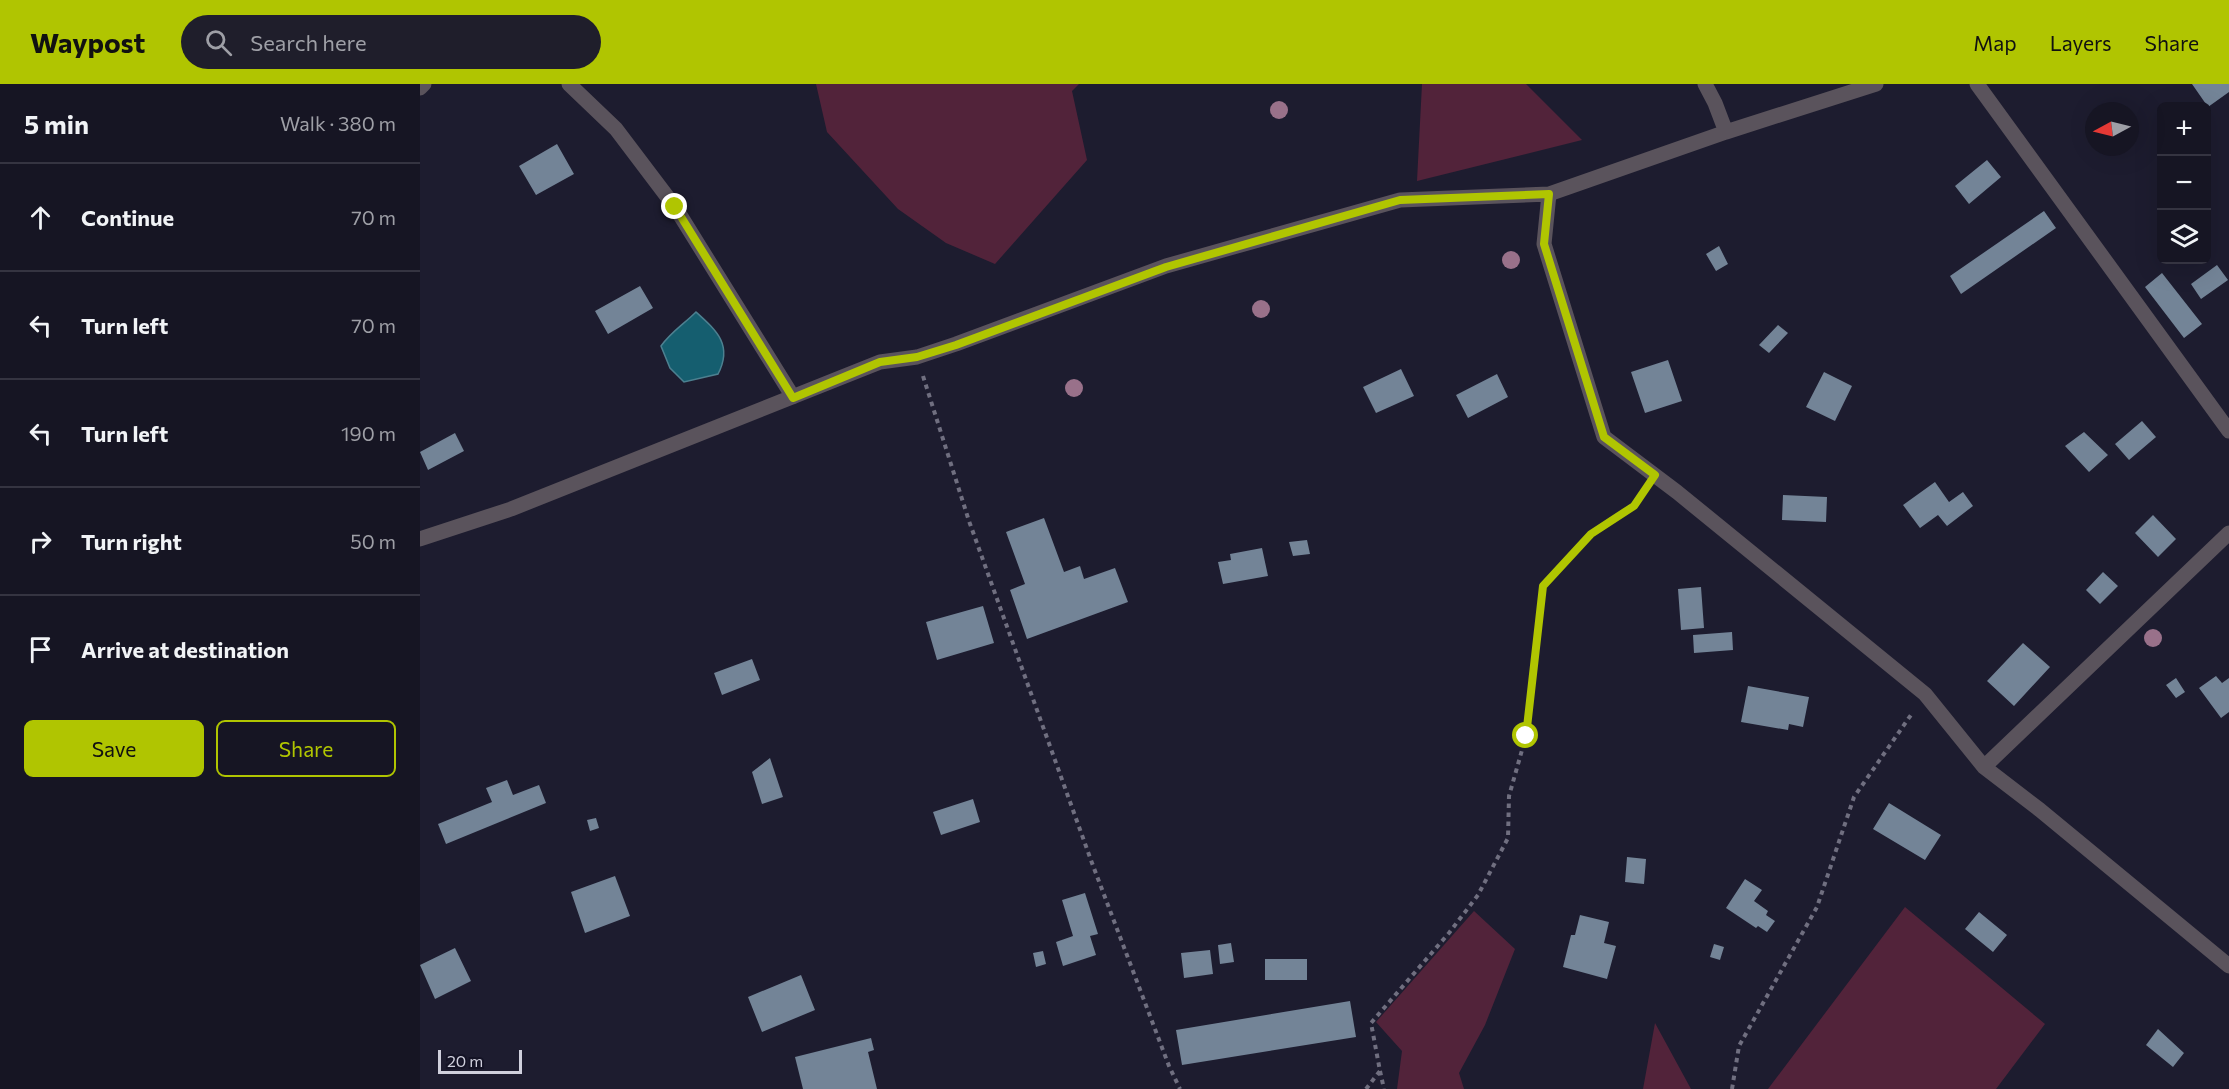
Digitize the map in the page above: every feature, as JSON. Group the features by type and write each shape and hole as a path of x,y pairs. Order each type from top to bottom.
{"street":[{"path":"420,88 424,84"},
{"path":"569,84 616,129 675,207 793,398"},
{"path":"1705,84 1726,132"},
{"path":"420,539 511,509 880,362 917,357 1166,267 1400,200 1549,194 1726,132 1876,84"},
{"path":"1977,84 2229,431"},
{"path":"1549,194 1544,244 1604,437 1655,475 1925,694 1984,767 2040,810 2229,966"},
{"path":"1984,767 2229,533"}],"path":[{"path":"917,357 969,521 1092,863 1169,1066 1180,1089"},
{"path":"1384,1089 1371,1023 1449,933 1478,895 1508,838 1509,796 1526,736 1543,586 1591,534 1634,506 1655,475"},
{"path":"1732,1089 1739,1046 1817,907 1854,797 1925,694"},
{"path":"1366,1089 1380,1071"}],"shaded area":[{"path":"816,84 1079,84 1072,91 1087,160 995,264 946,243 898,209 827,132"},
{"path":"1422,84 1526,84 1582,140 1417,181"},
{"path":"1905,907 2045,1024 1996,1089 1768,1089"},
{"path":"1474,911 1515,949 1485,1025 1459,1073 1464,1089 1397,1089 1402,1051 1376,1022"},
{"path":"1655,1023 1691,1089 1643,1089"}],"water":[{"path":"696,312 716,332 724,355 718,374 684,382 670,368 661,346"}],"building":[{"path":"2192,84 2229,84 2229,92 2211,105 2211,102 2205,102"},
{"path":"557,144 574,174 536,195 519,166"},
{"path":"1987,160 2001,177 1969,204 1955,186"},
{"path":"2044,211 2056,228 1961,294 1950,276"},
{"path":"1719,246 1728,264 1716,271 1706,254"},
{"path":"2217,265 2228,280 2201,299 2191,284"},
{"path":"2162,273 2202,324 2184,338 2145,287"},
{"path":"640,286 653,308 608,334 595,311"},
{"path":"1778,325 1788,333 1769,353 1759,345"},
{"path":"1668,360 1682,401 1645,413 1631,372"},
{"path":"1401,369 1414,396 1376,413 1363,387"},
{"path":"1824,372 1852,386 1835,421 1806,407"},
{"path":"1497,374 1508,397 1468,418 1456,395"},
{"path":"2142,421 2156,437 2129,460 2115,444"},
{"path":"2084,432 2108,455 2089,472 2065,446"},
{"path":"455,433 464,451 428,470 420,452"},
{"path":"1935,482 1949,502 1963,492 1973,506 1947,526 1938,515 1920,528 1903,505"},
{"path":"1783,495 1827,497 1826,522 1782,520"},
{"path":"2153,515 2176,539 2158,557 2135,533"},
{"path":"1044,518 1064,572 1080,566 1084,579 1115,568 1128,602 1027,639 1010,590 1025,584 1006,532"},
{"path":"1307,540 1310,554 1293,556 1289,542"},
{"path":"1262,548 1268,576 1223,584 1218,562 1231,560 1230,554"},
{"path":"2103,572 2118,586 2100,604 2086,590"},
{"path":"1701,587 1704,628 1681,630 1678,589"},
{"path":"983,606 994,643 937,660 926,622"},
{"path":"1732,632 1733,650 1694,653 1693,635"},
{"path":"2023,643 2050,667 2014,706 1987,681"},
{"path":"752,659 760,680 722,695 714,673"},
{"path":"2216,676 2222,683 2229,678 2229,712 2221,718 2199,688"},
{"path":"2176,678 2185,692 2176,698 2166,685"},
{"path":"1748,686 1809,697 1803,727 1789,724 1788,730 1741,722"},
{"path":"770,758 783,797 762,804 752,772"},
{"path":"507,780 513,795 539,785 546,803 446,844 438,824 492,802 486,788"},
{"path":"973,799 980,822 941,835 933,812"},
{"path":"1889,803 1941,835 1925,860 1873,829"},
{"path":"596,818 599,828 590,831 587,820"},
{"path":"1627,857 1646,859 1644,884 1625,882"},
{"path":"615,876 630,916 585,933 571,892"},
{"path":"1745,879 1762,890 1754,901 1768,911 1766,915 1775,921 1767,932 1758,926 1756,928 1726,908"},
{"path":"1085,893 1098,934 1090,936 1096,955 1063,966 1056,942 1073,936 1062,900"},
{"path":"1979,912 2007,935 1993,952 1965,929"},
{"path":"1580,915 1609,922 1604,943 1616,946 1607,979 1563,967 1571,935 1575,935"},
{"path":"1231,943 1234,962 1220,964 1218,945"},
{"path":"1714,944 1724,947 1720,960 1710,957"},
{"path":"455,948 471,981 435,999 420,965"},
{"path":"1210,950 1213,974 1184,978 1181,953"},
{"path":"1043,951 1046,964 1036,967 1033,953"},
{"path":"1265,959 1307,959 1307,980 1265,980"},
{"path":"801,975 815,1010 762,1032 748,997"},
{"path":"1350,1001 1356,1037 1182,1065 1176,1030"},
{"path":"2158,1029 2184,1053 2173,1067 2146,1045"},
{"path":"871,1038 874,1050 868,1052 877,1089 803,1089 795,1057"}],"route":[{"path":"675,207 793,398 880,362 917,357 956,345 1166,267 1400,200 1549,194 1544,244 1604,437 1655,475 1634,506 1591,534 1543,586 1542,611 1526,736"}]}
